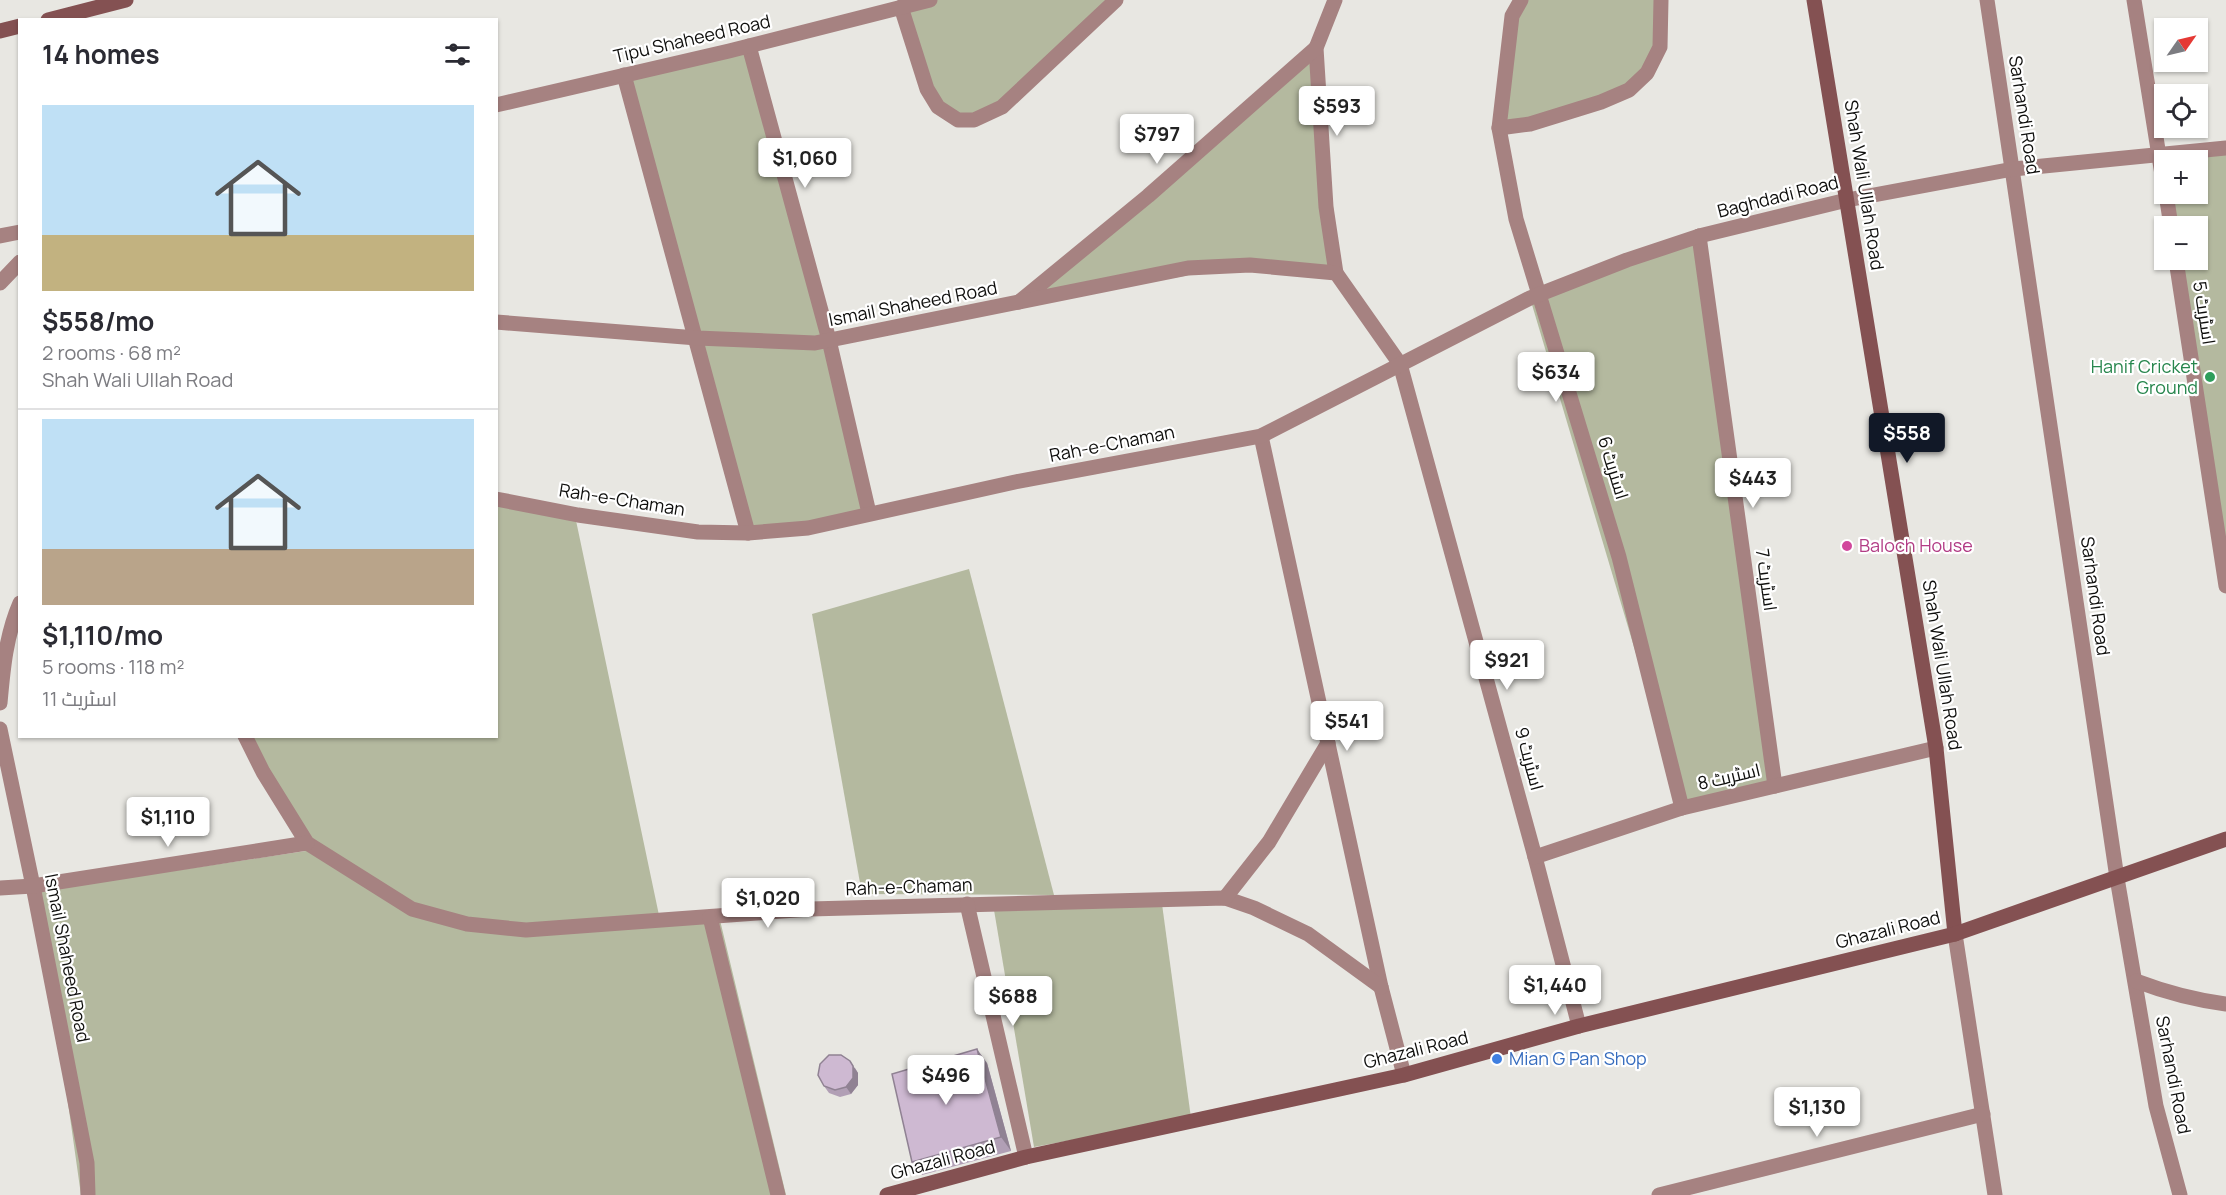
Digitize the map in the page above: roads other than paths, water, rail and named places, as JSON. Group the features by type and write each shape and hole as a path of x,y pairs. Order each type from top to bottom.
{"main road":[{"path":"53,18 69,11 126,0"},
{"name":"Shah Wali Ullah Road","path":"1814,0 1936,748 1955,934"},
{"path":"0,31 18,26"},
{"name":"Ghazali Road","path":"897,1194 1026,1157 1404,1075 1579,1026 1955,934 2226,839"}],"street":[{"name":"Tipu Shaheed Road","path":"498,105 749,46 930,0"},
{"path":"901,7 927,89 938,107 957,120 974,120 1002,107 1116,0"},
{"path":"1017,304 1188,268 1250,264 1336,273 1326,207 1316,48 1335,0"},
{"name":"اسٹریٹ 6","path":"1521,0 1512,16 1499,128 1516,219 1619,557 1682,808"},
{"path":"1499,128 1530,124 1601,102 1629,90 1647,73 1660,47 1661,0"},
{"name":"Sarhandi Road","path":"1986,0 2117,878 2156,1106 2180,1195"},
{"path":"2134,0 2158,150"},
{"path":"749,46 829,340 869,513"},
{"name":"Ismail Shaheed Road","path":"498,322 697,338 815,343 1017,304 1148,196 1316,48"},
{"path":"624,75 748,533"},
{"name":"Baghdadi Road","path":"2204,150 2226,148"},
{"name":"Baghdadi Road","path":"1400,364 1540,293 1698,236 1847,200 2013,169 2154,155"},
{"path":"0,236 18,232"},
{"name":"اسٹریٹ 7","path":"1698,236 1775,786"},
{"path":"0,283 18,264"},
{"name":"اسٹریٹ 5","path":"2178,270 2226,585"},
{"name":"اسٹریٹ 9","path":"1336,273 1400,364 1579,1026"},
{"name":"Rah-e-Chaman","path":"498,499 578,515 698,532 748,533 808,528 1015,482 1261,436 1400,364"},
{"path":"1261,436 1381,987 1404,1075"},
{"path":"0,703 4,661 18,607"},
{"name":"Ismail Shaheed Road","path":"0,729 87,1163 88,1195"},
{"name":"Rah-e-Chaman","path":"246,738 263,772 307,843 412,909 467,924 526,930 810,909 967,903 997,905 1225,898 1254,908 1308,934 1381,987"},
{"path":"1225,898 1269,842 1328,743"},
{"name":"اسٹریٹ 8","path":"1535,857 1682,808 1936,748"},
{"path":"0,888 33,886 307,843"},
{"path":"967,903 1026,1157"},
{"path":"710,917 778,1195"},
{"name":"Shah Wali Ullah Road","path":"1955,934 1995,1195"},
{"path":"2136,981 2167,993 2226,1004"},
{"path":"1659,1195 1983,1114"}],"place":[{"name":"Hanif Cricket Ground","path":"2210,377"},
{"name":"Baloch House","path":"1847,546"},
{"name":"Mian G Pan Shop","path":"1497,1059"}]}
